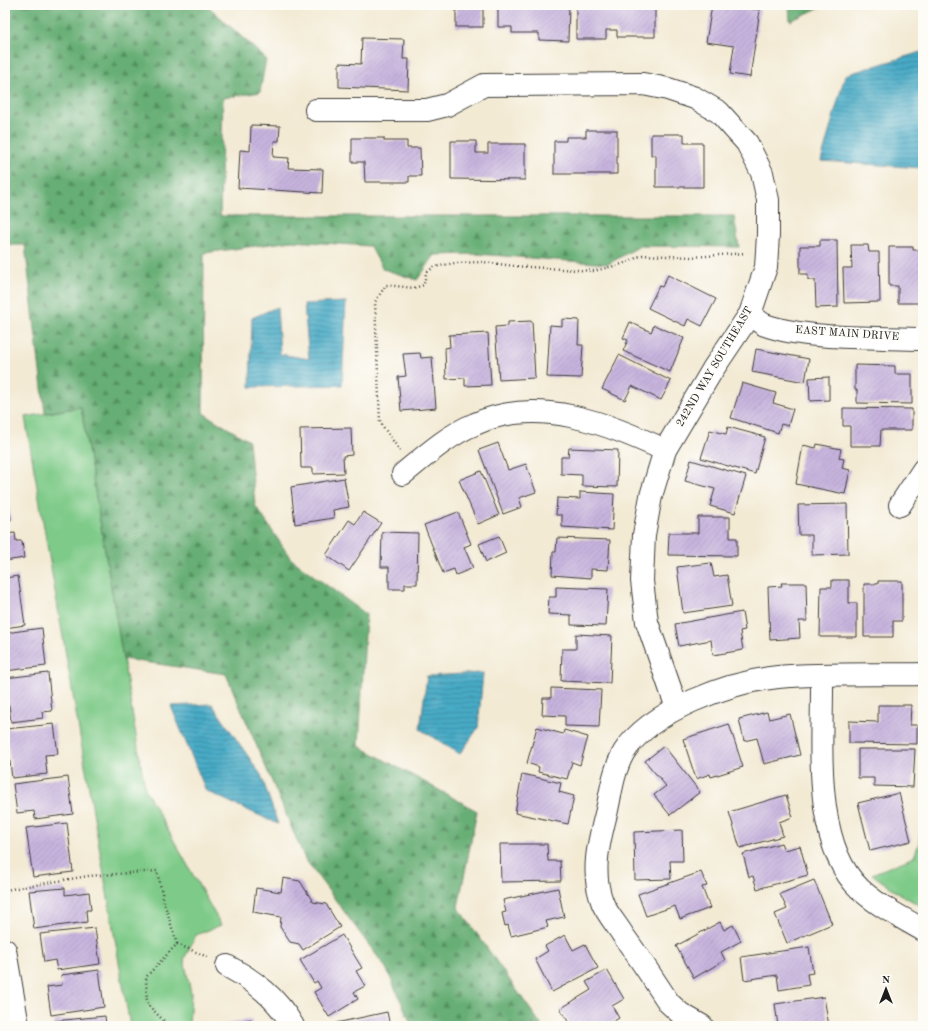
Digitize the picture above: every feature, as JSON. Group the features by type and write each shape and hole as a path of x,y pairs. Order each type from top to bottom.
{"street":[{"name":"242ND WAY SOUTHEAST","path":"316,110 427,110 447,105 484,85 643,84 675,91 696,98 719,112 747,143 762,173 768,200 766,267 750,314 713,369 665,450 651,496 644,535 642,581 647,622 676,708"},
{"name":"EAST MAIN DRIVE","path":"750,314 763,324 782,330 828,335 923,339"},
{"path":"407,471 446,440 475,423 500,416 527,412 553,413 587,419 619,429 665,450"},
{"path":"900,505 923,470"},
{"path":"702,1026 681,1014 669,1003 604,905 596,884 596,863 600,839 616,770 624,753 635,738 649,725 676,708 720,691 751,682 777,677 923,674"},
{"path":"822,676 823,795 827,826 834,845 844,867 859,888 883,908 923,930"},
{"path":"5,950 18,1026"},
{"path":"227,966 249,978 272,997 293,1026"}],"path":[{"path":"407,471 380,422 375,302 386,285 414,288 424,285 426,273 434,267 455,263 484,262 515,266 594,271 622,264 643,255 692,257 767,252"},
{"path":"5,890 88,876 157,871 164,902 177,944 227,966"},
{"path":"169,1026 147,1004 146,977 177,944"}],"green space":[{"path":"5,5 209,5 209,7 266,59 260,92 223,98 220,216 734,216 739,247 640,246 608,264 477,254 435,255 417,280 383,269 370,246 292,241 204,253 203,413 249,441 255,505 291,559 366,614 359,746 477,811 458,907 542,1026 412,1026 386,968 305,859 226,674 123,659 81,407 45,413 25,245 5,245"},
{"path":"789,5 825,5 790,21"},
{"path":"81,407 145,789 221,925 196,935 184,959 191,993 189,1026 130,1026 25,417"},
{"path":"923,831 923,907 898,893 872,874 914,857 919,843 920,834"}],"water":[{"path":"921,52 923,57 923,168 821,161 845,75"},
{"path":"346,302 342,385 250,387 252,318 277,307 280,354 309,359 304,304"},
{"path":"483,673 478,728 460,754 420,729 427,676"},
{"path":"212,704 261,775 278,824 206,791 171,706"}],"building":[{"path":"456,5 483,5 483,27 456,27"},
{"path":"498,5 569,5 568,41 539,40 539,33 512,33 512,27 498,27"},
{"path":"655,5 655,37 617,37 617,30 606,30 606,39 576,39 576,6"},
{"path":"712,5 746,5 746,8 760,10 750,77 730,74 734,46 706,42"},
{"path":"362,38 404,39 403,59 409,59 408,90 339,87 339,63 361,64"},
{"path":"251,125 280,126 279,141 274,141 273,157 289,158 288,168 323,169 322,193 238,188 240,150 250,151"},
{"path":"586,130 617,130 617,174 554,174 554,141 566,141 566,137 586,137"},
{"path":"651,134 684,134 684,143 703,143 703,187 656,187 656,155 651,155"},
{"path":"352,138 384,138 384,141 407,141 407,148 420,148 421,176 409,176 409,182 365,182 364,162 352,162"},
{"path":"451,141 476,141 476,153 488,153 488,144 525,144 525,180 451,179"},
{"path":"820,240 837,240 838,307 816,308 815,280 808,280 808,274 800,274 800,246 820,246"},
{"path":"851,245 868,245 869,252 879,252 880,302 844,303 843,268 852,268"},
{"path":"889,247 913,247 913,250 923,250 923,303 898,303 898,286 889,286"},
{"path":"668,275 716,299 702,326 688,319 685,326 648,308 659,286 662,287"},
{"path":"562,319 579,320 578,345 583,345 581,378 547,377 550,325 562,326"},
{"path":"532,321 535,378 499,380 495,327 508,326 508,322"},
{"path":"630,322 651,332 654,325 684,338 670,372 623,351 628,340 623,338"},
{"path":"488,333 491,385 465,386 465,378 446,379 445,348 450,347 449,335"},
{"path":"756,349 809,359 805,382 752,372"},
{"path":"420,353 421,358 432,357 436,408 401,411 398,377 406,376 403,354"},
{"path":"619,355 671,381 661,400 632,386 625,400 602,389"},
{"path":"855,365 895,366 895,374 912,374 912,404 857,403 857,390 855,390"},
{"path":"829,377 829,400 810,401 809,378"},
{"path":"742,383 776,393 773,403 793,409 788,426 781,424 778,433 731,418"},
{"path":"843,408 912,409 912,430 881,430 880,446 850,446 850,426 843,426"},
{"path":"728,427 765,437 755,474 701,458 710,430 726,434"},
{"path":"351,428 352,455 343,456 344,473 313,474 313,468 301,468 300,429"},
{"path":"498,443 508,470 526,464 536,492 519,498 522,507 503,514 479,450"},
{"path":"817,444 841,449 839,458 844,459 842,468 850,470 845,494 796,484 803,445 816,448"},
{"path":"569,448 618,450 617,487 582,486 582,475 561,474 561,457 568,457"},
{"path":"691,460 746,476 735,513 710,506 715,489 685,481"},
{"path":"481,471 499,515 478,524 459,480"},
{"path":"344,478 349,507 333,510 334,518 295,524 291,487"},
{"path":"5,486 11,520 5,521"},
{"path":"580,492 614,494 612,530 562,527 562,515 556,515 557,498 580,499"},
{"path":"847,504 848,554 812,555 812,535 799,535 798,505"},
{"path":"363,512 381,523 349,571 326,555 349,520 355,524"},
{"path":"458,512 471,544 464,547 473,568 456,575 454,569 443,573 424,525"},
{"path":"698,517 730,517 730,538 737,538 737,556 668,555 669,533 698,533"},
{"path":"382,532 418,533 417,584 405,584 405,589 389,589 389,567 381,567"},
{"path":"15,533 16,541 22,541 24,558 5,561 5,534"},
{"path":"499,536 506,553 486,562 479,544"},
{"path":"557,538 610,540 608,570 591,569 591,578 552,575 553,552 556,552"},
{"path":"711,563 714,577 727,575 732,606 683,613 677,567"},
{"path":"18,576 25,625 5,628 5,578"},
{"path":"832,580 849,580 849,603 857,603 857,637 820,637 821,587 832,587"},
{"path":"878,581 902,581 902,621 893,621 893,637 864,637 864,584 878,584"},
{"path":"781,583 806,583 807,621 799,621 800,638 770,640 768,587 782,586"},
{"path":"556,587 608,589 606,626 571,625 571,615 548,614 549,597 556,597"},
{"path":"742,612 745,630 740,631 743,650 713,655 711,640 679,646 675,624"},
{"path":"42,628 46,666 5,671 5,633"},
{"path":"576,634 612,636 610,683 561,681 562,649 576,649"},
{"path":"48,673 52,711 42,712 43,718 11,722 9,705 5,706 5,678"},
{"path":"551,688 601,690 599,727 565,726 565,716 542,715 543,698 551,698"},
{"path":"878,705 911,705 910,725 917,725 917,744 849,743 849,721 878,722"},
{"path":"767,712 769,719 790,714 800,755 764,764 757,738 744,741 739,719"},
{"path":"54,724 58,754 45,755 47,774 12,778 6,729"},
{"path":"729,724 743,767 711,777 710,774 696,779 683,739"},
{"path":"537,727 563,734 564,730 588,737 580,765 572,762 567,779 538,772 539,767 527,763"},
{"path":"664,746 700,792 670,815 654,795 666,786 645,761"},
{"path":"858,749 915,749 913,787 874,786 874,778 858,778"},
{"path":"522,774 561,783 559,792 574,796 568,824 515,813"},
{"path":"68,777 73,814 35,819 34,811 17,813 13,784"},
{"path":"899,793 911,841 870,851 858,803"},
{"path":"786,795 793,817 779,822 783,836 740,848 729,812"},
{"path":"67,823 73,872 33,877 26,828"},
{"path":"682,830 683,861 670,861 671,879 635,880 634,832"},
{"path":"781,843 784,850 800,846 808,875 757,889 753,876 749,877 743,854"},
{"path":"500,844 547,844 548,861 560,861 561,881 501,882"},
{"path":"701,872 707,886 702,887 710,908 680,919 675,906 646,916 638,894"},
{"path":"283,878 300,881 313,902 326,904 340,927 303,950 299,944 290,942 280,927 281,917 253,912 256,888 281,892"},
{"path":"814,880 832,924 787,943 775,914 787,909 780,894"},
{"path":"65,888 65,895 89,892 91,910 86,910 87,922 34,929 29,891"},
{"path":"558,888 564,917 546,921 548,927 511,936 508,925 505,926 502,913 506,912 503,900"},
{"path":"720,922 724,930 733,925 741,941 721,952 725,960 694,978 676,946"},
{"path":"95,928 100,964 57,970 55,960 44,962 40,934"},
{"path":"342,935 362,968 356,971 365,986 354,992 358,999 329,1017 314,992 321,988 317,981 314,983 300,960"},
{"path":"565,935 573,950 585,944 598,968 552,992 535,959 548,951 545,946"},
{"path":"809,947 813,973 807,974 809,985 779,990 777,975 744,980 741,957"},
{"path":"99,970 104,1007 51,1015 47,987 62,985 61,975"},
{"path":"607,970 624,999 612,1006 619,1018 606,1026 571,1026 560,1009 591,990 586,982"},
{"path":"824,997 829,1026 778,1026 775,1004"},
{"path":"387,1012 390,1026 336,1026 336,1023"},
{"path":"105,1016 106,1026 55,1026 54,1021"},
{"path":"251,1019 253,1026 222,1026 222,1025"}]}
